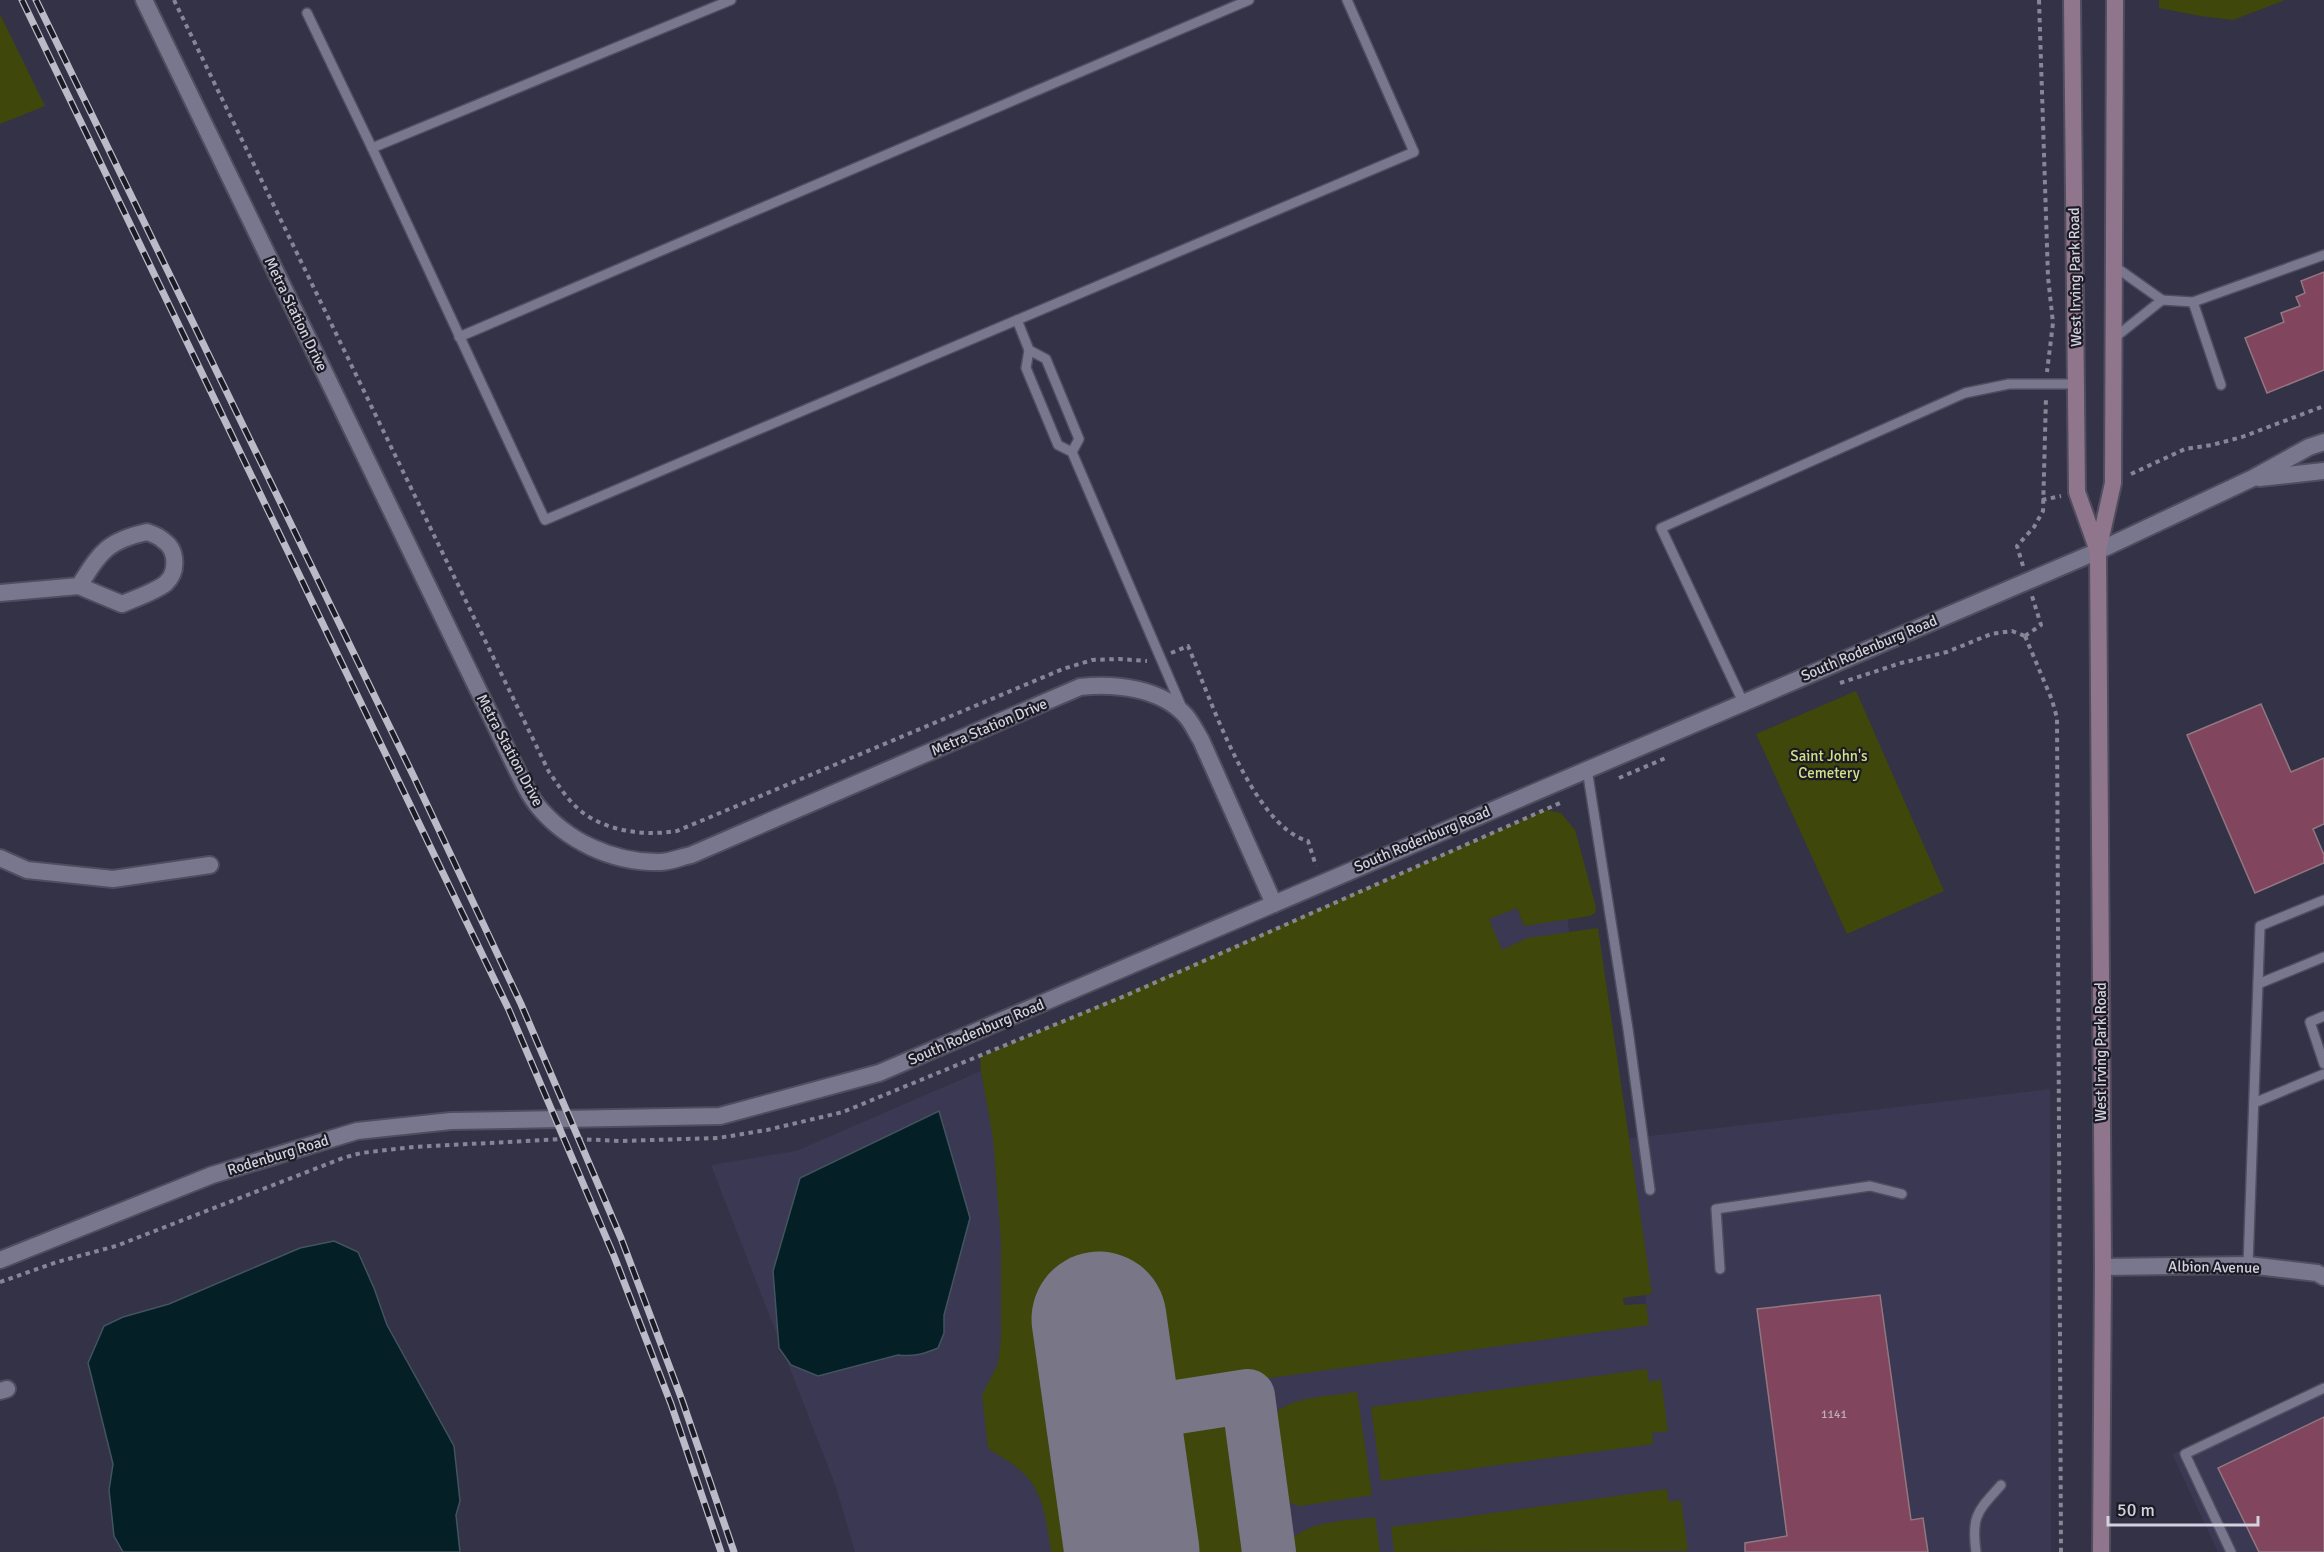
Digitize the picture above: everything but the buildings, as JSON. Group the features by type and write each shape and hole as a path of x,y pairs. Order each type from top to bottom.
{"main road":[{"name":"West Irving Park Road","path":"2072,0 2077,492 2098,551"},
{"name":"West Irving Park Road","path":"2101,1552 2103,1267 2098,551 2113,483 2115,0"}],"street":[{"name":"Metra Station Drive","path":"144,0 516,768 535,803 549,819 600,852 631,861 662,862 692,855 1080,687 1102,685 1132,689 1162,699 1185,716 1201,740 1274,904"},
{"name":"South Rodenburg Road","path":"571,1117 720,1116 879,1073 2098,551 2253,478 2309,447 2324,442"},
{"name":"South Rodenburg Road","path":"2253,478 2324,471"},
{"path":"0,593 79,586 122,604 165,584 175,563 173,550 165,541 147,531 136,534 104,549 97,556 79,586"},
{"path":"0,858 27,870 113,879 210,865"},
{"name":"Rodenburg Road","path":"0,1260 212,1175 357,1131 451,1121 571,1117"},
{"name":"Albion Avenue","path":"2103,1267 2248,1265 2317,1273 2324,1277"}],"lane":[{"path":"372,148 731,0"},
{"path":"459,337 1249,0"},
{"path":"307,13 545,520 1414,152 1347,0"},
{"path":"2114,266 2162,300 2193,302 2324,255"},
{"path":"2114,339 2162,300"},
{"path":"2193,302 2221,385"},
{"path":"1017,320 1029,350 1026,368 1058,446 1072,452 1185,716"},
{"path":"1029,350 1046,359 1079,439 1072,452"},
{"path":"1743,702 1660,528 1965,393 2009,384 2076,384"},
{"path":"1587,769 1628,1029 1650,1190"},
{"path":"2248,1265 2260,926 2324,900"},
{"path":"2258,984 2324,957"},
{"path":"2324,1016 2310,1022 2324,1064"},
{"path":"2254,1103 2324,1074"},
{"path":"1720,1269 1716,1209 1870,1186 1902,1194"},
{"path":"2231,1552 2185,1454 2324,1388"},
{"path":"1976,1552 1974,1525 1979,1510 2001,1485"}],"path":[{"path":"174,0 549,772 564,794 582,812 602,823 645,833 677,831 1063,669 1092,660 1119,659 1145,662"},
{"path":"2017,546 2034,527 2043,511 2047,360 2053,323 2048,277 2039,0"},
{"path":"2169,456 2185,449 2242,438 2324,406"},
{"path":"2041,625 2025,636 2052,700 2057,718 2061,1552"},
{"path":"1179,650 1188,646 1242,772 1259,800 1290,834 1308,841 1310,851"},
{"path":"0,1282 48,1264 116,1246 361,1153 414,1147 566,1139"},
{"path":"573,1139 620,1141"}],"shaded area":[{"path":"1556,842 1624,1305 1646,1304 1624,1139 2050,1089 2051,1552 855,1552 836,1487 711,1165 796,1151 981,1071"},
{"path":"2324,1386 2324,1552 2218,1552 2172,1454"}],"green space":[{"path":"2159,0 2285,0 2233,20 2159,8"},
{"path":"0,14 45,106 0,124"},
{"name":"Saint John's Cemetery","path":"1856,691 1944,891 1847,934 1756,734"},
{"path":"1545,810 1561,813 1575,830 1596,907 1595,913 1590,916 1524,926 1517,908 1489,919 1502,950 1527,938 1598,928 1652,1294 1623,1298 1624,1305 1646,1304 1649,1325 1156,1394 1144,1303 1052,1315 1085,1552 1051,1552 1042,1505 1033,1484 1016,1467 988,1448 982,1395 998,1364 1001,1337 1001,1242 993,1138 980,1057"},
{"path":"1647,1369 1649,1382 1661,1380 1668,1431 1652,1433 1653,1444 1381,1481 1371,1407"},
{"path":"1357,1392 1372,1495 1300,1506 1289,1502 1278,1488 1270,1417 1279,1410 1300,1401"},
{"path":"1214,1421 1234,1432 1251,1552 1179,1552 1168,1486 1167,1454 1179,1434 1199,1423"},
{"path":"1667,1489 1669,1502 1681,1500 1688,1551 1394,1552 1391,1527"},
{"path":"1375,1517 1380,1552 1287,1552 1288,1542 1307,1529 1329,1523"}],"water":[{"path":"939,1111 970,1218 944,1315 944,1333 938,1348 909,1356 898,1355 818,1376 791,1365 779,1348 773,1271 800,1178"},
{"path":"334,1241 358,1252 387,1325 454,1446 460,1501 456,1515 460,1552 123,1552 114,1536 109,1490 113,1464 88,1363 104,1326 123,1317 169,1304 300,1248"}],"taxiway":[{"path":"1113,1417 1248,1396 1269,1552"}],"runway":[{"path":"1099,1319 1132,1552"}],"railway":[{"path":"22,0 509,1010 614,1256 671,1404 721,1552"},
{"path":"36,0 414,777 521,1004 621,1238 682,1400 734,1552"}]}
